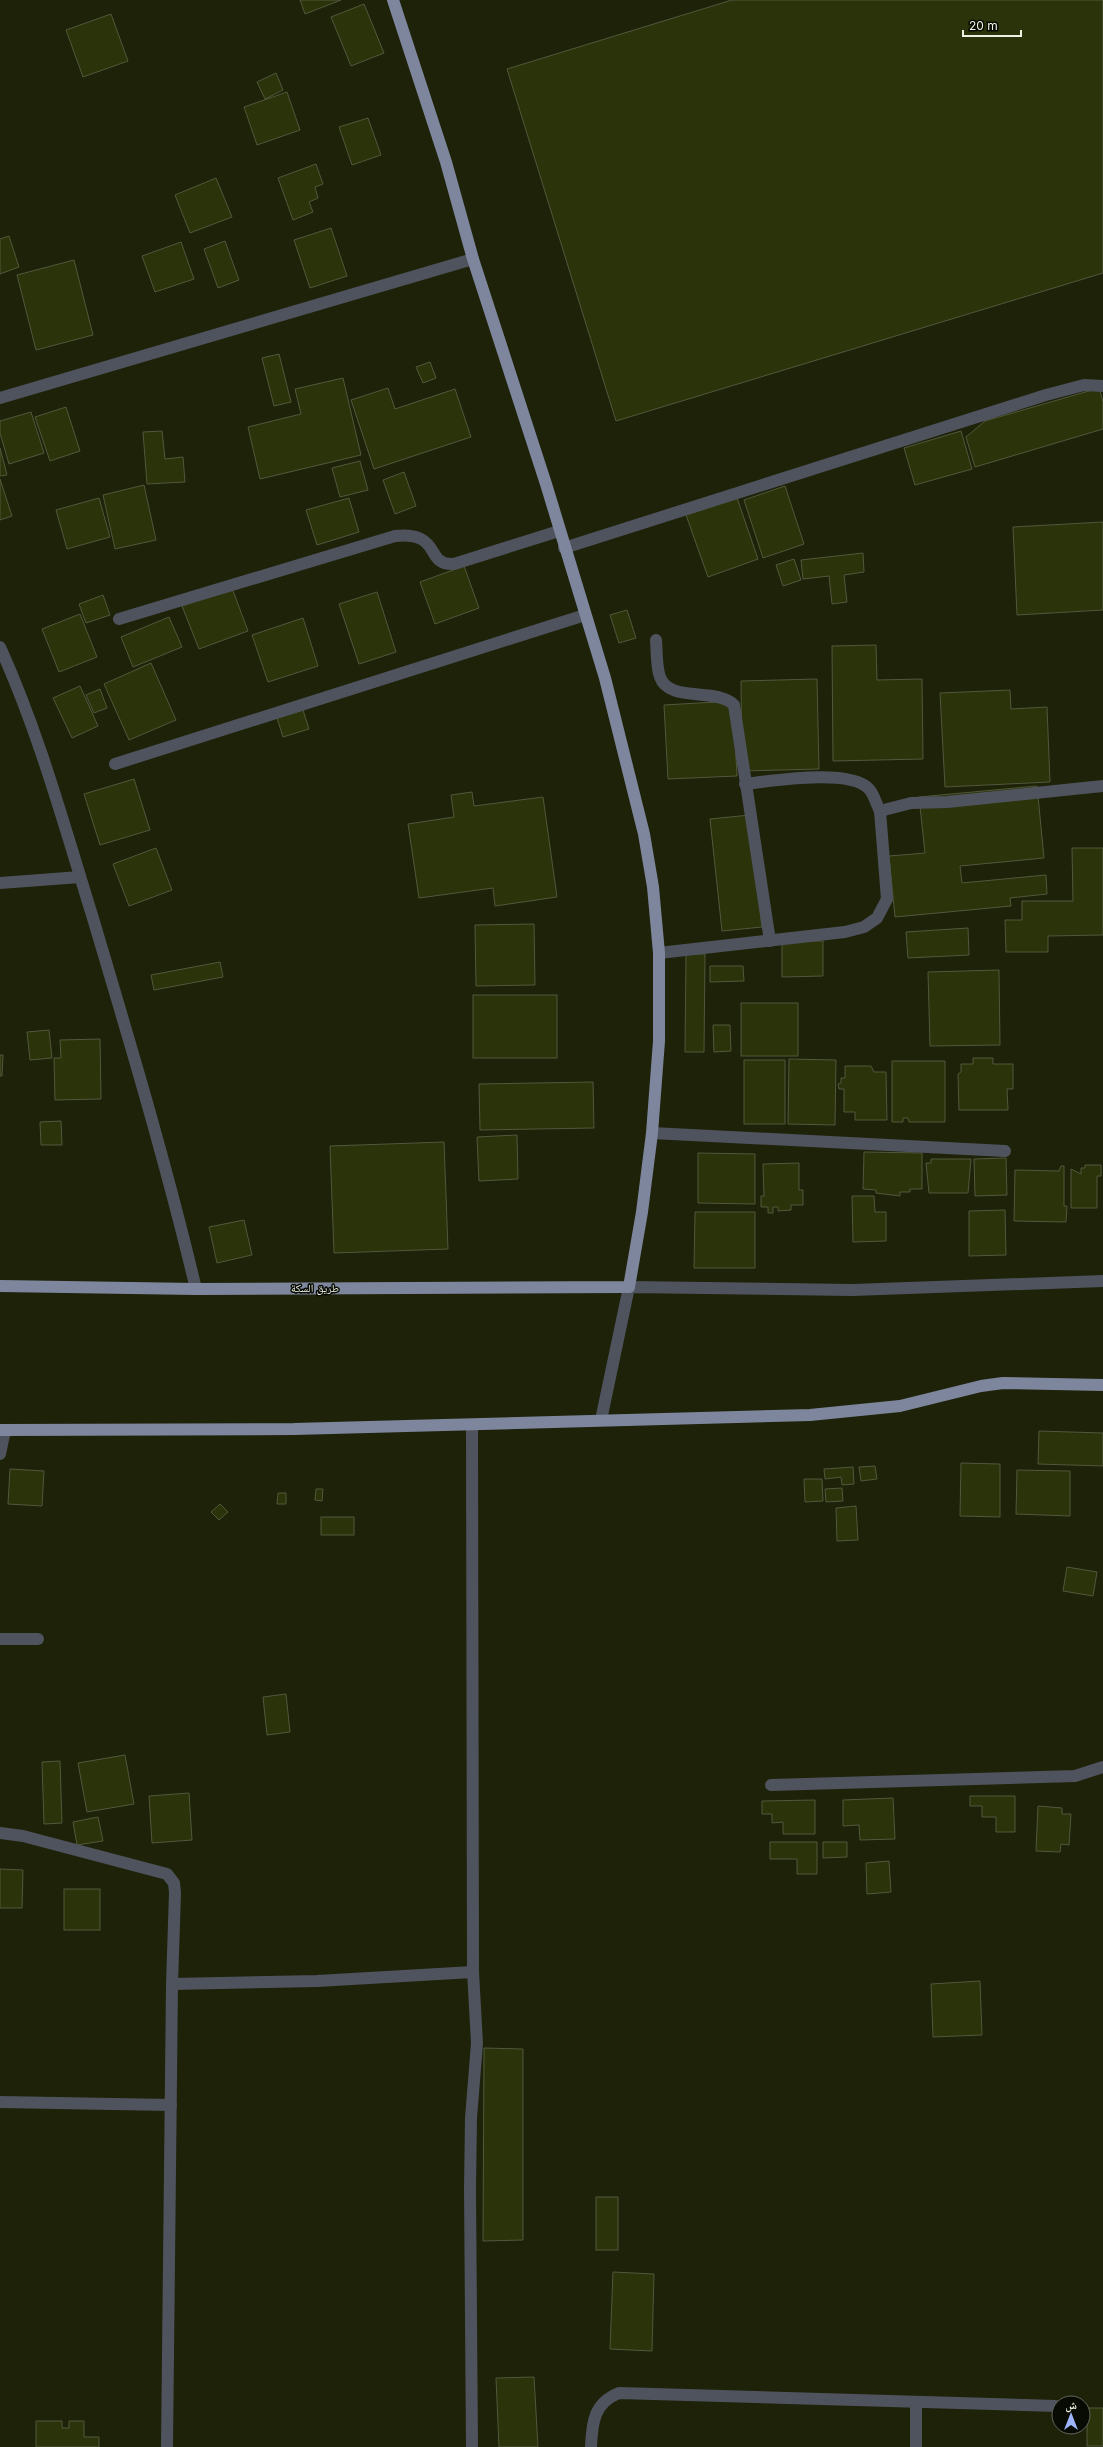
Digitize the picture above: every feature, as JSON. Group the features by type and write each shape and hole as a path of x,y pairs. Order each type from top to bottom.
{"main road":[{"path":"394,0 446,162 473,259 560,531 609,693 644,834 653,887 659,953 658,1041 652,1133 642,1212 629,1287"},
{"name":"طريق السكة","path":"0,1286 196,1289 629,1287"},
{"path":"2,1430 294,1429 810,1415 900,1406 981,1386 1003,1383 1103,1385"}],"street":[{"path":"0,398 473,259"},
{"path":"564,548 1046,395 1084,385 1103,386"},
{"path":"119,619 395,536 409,535 422,539 439,561 450,564 560,531"},
{"path":"115,764 585,614"},
{"path":"656,640 660,677 664,684 683,693 722,697 734,705 770,941"},
{"path":"0,647 4,664 43,757 146,1092 196,1289"},
{"path":"659,953 845,932 864,927 877,918 887,899 880,811 869,789 863,785 843,779 816,777 745,784"},
{"path":"880,811 911,803 947,802 1103,786"},
{"path":"0,883 80,877"},
{"path":"652,1133 1005,1151"},
{"path":"601,1420 629,1287 853,1290 1103,1281"},
{"path":"472,1425 473,1972 477,2043 471,2118 470,2204 472,2447"},
{"path":"0,1454 2,1430"},
{"path":"0,1639 38,1639"},
{"path":"771,1785 1075,1776 1103,1767"},
{"path":"0,1833 44,1841 167,1874 174,1883 167,2447"},
{"path":"172,1984 317,1981 473,1972"},
{"path":"0,2102 171,2105"},
{"path":"591,2447 591,2435 598,2407 607,2398 619,2393 1051,2406"},
{"path":"916,2402 916,2447"}],"building":[{"path":"300,0 341,0 305,14"},
{"path":"732,0 1103,0 1103,273 616,421 507,69"},
{"path":"364,4 384,53 351,66 331,17"},
{"path":"111,14 128,61 83,77 66,30"},
{"path":"276,73 283,90 265,99 257,82"},
{"path":"287,92 300,130 257,145 244,107"},
{"path":"368,118 381,155 352,165 339,127"},
{"path":"316,164 323,184 315,187 318,198 309,202 313,212 293,220 278,178"},
{"path":"216,178 232,217 190,233 175,195"},
{"path":"331,228 347,276 310,288 294,240"},
{"path":"9,236 19,267 0,274 0,239"},
{"path":"225,241 239,280 218,288 204,249"},
{"path":"181,242 194,279 155,292 142,256"},
{"path":"74,260 93,335 36,350 17,275"},
{"path":"279,354 291,402 274,406 262,358"},
{"path":"430,362 436,378 423,383 416,367"},
{"path":"343,378 361,455 260,479 248,427 301,414 295,389"},
{"path":"388,388 395,409 455,389 471,437 374,469 351,400"},
{"path":"1099,388 1103,402 1103,429 975,467 966,437 985,421"},
{"path":"66,407 80,451 50,461 35,417"},
{"path":"31,412 44,453 9,464 0,433 0,421"},
{"path":"162,431 165,459 183,457 185,482 147,484 143,432"},
{"path":"961,431 972,469 915,485 904,448"},
{"path":"0,448 7,475 0,476"},
{"path":"360,461 368,490 340,497 332,468"},
{"path":"404,472 416,506 395,514 383,480"},
{"path":"0,479 12,516 0,520"},
{"path":"144,485 156,540 115,549 103,495"},
{"path":"785,486 804,544 763,558 744,500"},
{"path":"99,498 110,537 67,549 56,510"},
{"path":"349,498 359,532 317,545 306,510"},
{"path":"737,498 758,559 708,577 686,515"},
{"path":"1103,522 1103,610 1017,615 1013,527"},
{"path":"863,553 864,572 844,575 847,602 832,604 829,576 803,579 801,560"},
{"path":"794,559 801,580 783,586 776,565"},
{"path":"464,566 479,608 435,624 420,582"},
{"path":"232,588 248,631 199,649 182,606"},
{"path":"377,592 396,652 359,664 339,604"},
{"path":"103,595 110,615 86,623 79,604"},
{"path":"627,610 636,638 619,643 610,615"},
{"path":"80,614 97,657 59,672 42,629"},
{"path":"169,617 182,647 133,667 121,637"},
{"path":"303,618 318,666 268,682 252,635"},
{"path":"876,645 877,680 922,679 923,759 833,761 832,646"},
{"path":"151,663 176,720 129,740 104,684"},
{"path":"817,679 819,769 742,771 741,681"},
{"path":"80,686 98,726 72,738 53,698"},
{"path":"100,689 107,708 94,713 86,695"},
{"path":"1010,690 1011,709 1047,707 1050,782 945,787 940,693"},
{"path":"733,701 737,776 668,779 664,705"},
{"path":"303,710 309,729 283,737 277,718"},
{"path":"134,779 150,830 100,845 84,794"},
{"path":"1037,786 1044,858 960,866 962,883 1046,875 1047,894 1010,898 1011,906 895,917 889,856 925,853 919,797"},
{"path":"472,792 474,806 543,797 557,897 495,906 493,888 419,898 408,824 454,817 451,795"},
{"path":"750,815 762,927 722,931 710,819"},
{"path":"156,848 172,890 129,906 113,864"},
{"path":"1072,848 1103,848 1103,935 1048,936 1048,952 1006,952 1005,920 1022,920 1022,901 1073,901"},
{"path":"534,924 535,985 476,986 475,925"},
{"path":"968,928 969,955 908,958 906,932"},
{"path":"782,941 823,941 823,976 782,977"},
{"path":"686,954 705,954 704,1052 685,1052"},
{"path":"220,962 223,977 154,990 151,975"},
{"path":"710,966 743,966 744,981 710,982"},
{"path":"999,970 1000,1045 930,1046 928,972"},
{"path":"473,995 557,995 557,1058 473,1058"},
{"path":"741,1003 798,1003 798,1056 741,1056"},
{"path":"713,1025 730,1025 731,1051 714,1052"},
{"path":"49,1030 52,1058 30,1060 27,1032"},
{"path":"100,1039 101,1099 55,1100 54,1058 61,1058 60,1040"},
{"path":"0,1055 3,1055 2,1076 0,1076"},
{"path":"973,1058 993,1058 993,1064 1013,1064 1013,1089 1007,1089 1008,1110 959,1110 958,1074 961,1072 961,1064 973,1064"},
{"path":"789,1059 836,1060 835,1125 788,1124"},
{"path":"744,1060 785,1060 785,1124 744,1124"},
{"path":"892,1061 945,1061 945,1122 909,1122 908,1118 903,1118 903,1122 892,1122"},
{"path":"845,1066 871,1066 874,1072 886,1072 887,1120 855,1120 855,1112 844,1112 844,1089 839,1089 838,1084 841,1083 841,1078 845,1078"},
{"path":"593,1082 594,1128 480,1130 479,1084"},
{"path":"61,1121 62,1145 41,1145 40,1122"},
{"path":"517,1135 518,1179 479,1181 477,1137"},
{"path":"444,1142 448,1249 334,1253 330,1146"},
{"path":"864,1152 922,1153 922,1189 910,1189 910,1192 900,1192 900,1196 876,1193 876,1190 863,1189"},
{"path":"698,1153 755,1154 755,1204 698,1203"},
{"path":"1006,1158 1007,1195 975,1196 974,1159"},
{"path":"931,1159 971,1159 968,1193 929,1193 926,1163 931,1163"},
{"path":"799,1163 799,1190 803,1190 803,1205 791,1205 791,1210 778,1211 778,1207 773,1207 773,1213 768,1213 768,1207 761,1207 761,1196 764,1196 763,1164"},
{"path":"1085,1165 1101,1165 1101,1176 1097,1176 1097,1208 1071,1208 1071,1169 1081,1174 1081,1168 1085,1168"},
{"path":"1061,1166 1064,1166 1064,1206 1067,1206 1066,1222 1014,1221 1015,1170 1059,1171"},
{"path":"852,1196 874,1196 875,1212 886,1212 886,1241 853,1242"},
{"path":"1005,1210 1006,1255 969,1256 969,1211"},
{"path":"695,1212 755,1212 755,1268 694,1268"},
{"path":"244,1220 252,1255 217,1263 209,1227"},
{"path":"1039,1431 1103,1433 1103,1466 1038,1464"},
{"path":"961,1463 1000,1464 1000,1517 960,1516"},
{"path":"875,1466 877,1479 861,1481 859,1467"},
{"path":"853,1467 854,1484 842,1485 841,1477 825,1479 824,1469"},
{"path":"10,1469 44,1471 42,1506 8,1504"},
{"path":"1017,1470 1070,1471 1070,1516 1016,1514"},
{"path":"804,1479 822,1479 823,1501 805,1502"},
{"path":"842,1488 843,1501 826,1502 825,1489"},
{"path":"316,1489 323,1489 322,1501 315,1500"},
{"path":"278,1493 286,1493 286,1504 277,1504"},
{"path":"220,1504 228,1512 219,1520 211,1512"},
{"path":"856,1506 858,1540 837,1541 836,1508"},
{"path":"321,1517 354,1517 354,1535 321,1535"},
{"path":"1067,1567 1097,1572 1093,1596 1063,1591"},
{"path":"286,1694 290,1732 267,1735 263,1697"},
{"path":"125,1755 134,1804 87,1812 78,1763"},
{"path":"60,1761 62,1823 44,1824 42,1762"},
{"path":"189,1793 192,1840 152,1843 149,1796"},
{"path":"970,1796 1015,1796 1015,1832 996,1832 996,1817 982,1817 982,1806 970,1806"},
{"path":"893,1798 895,1839 860,1840 859,1825 843,1826 843,1800"},
{"path":"815,1800 815,1834 783,1834 783,1822 772,1823 772,1814 762,1814 762,1801"},
{"path":"1038,1806 1062,1808 1062,1814 1071,1814 1069,1845 1061,1844 1060,1852 1036,1851"},
{"path":"98,1817 103,1841 77,1845 73,1822"},
{"path":"770,1842 817,1842 817,1874 797,1874 797,1859 770,1859"},
{"path":"823,1842 847,1842 847,1857 823,1858"},
{"path":"889,1861 891,1892 867,1894 866,1863"},
{"path":"0,1869 23,1870 22,1908 0,1908"},
{"path":"64,1889 100,1889 100,1930 64,1930"},
{"path":"980,1981 982,2035 933,2037 931,1984"},
{"path":"484,2048 523,2049 523,2240 483,2241"},
{"path":"596,2197 618,2197 618,2250 596,2250"},
{"path":"613,2272 654,2274 652,2351 610,2349"},
{"path":"534,2377 538,2447 499,2447 496,2378"},
{"path":"1091,2408 1103,2408 1103,2446 1087,2446 1087,2435 1091,2435"},
{"path":"36,2421 62,2421 62,2428 69,2428 69,2421 84,2421 84,2437 99,2437 99,2447 36,2447"}]}
